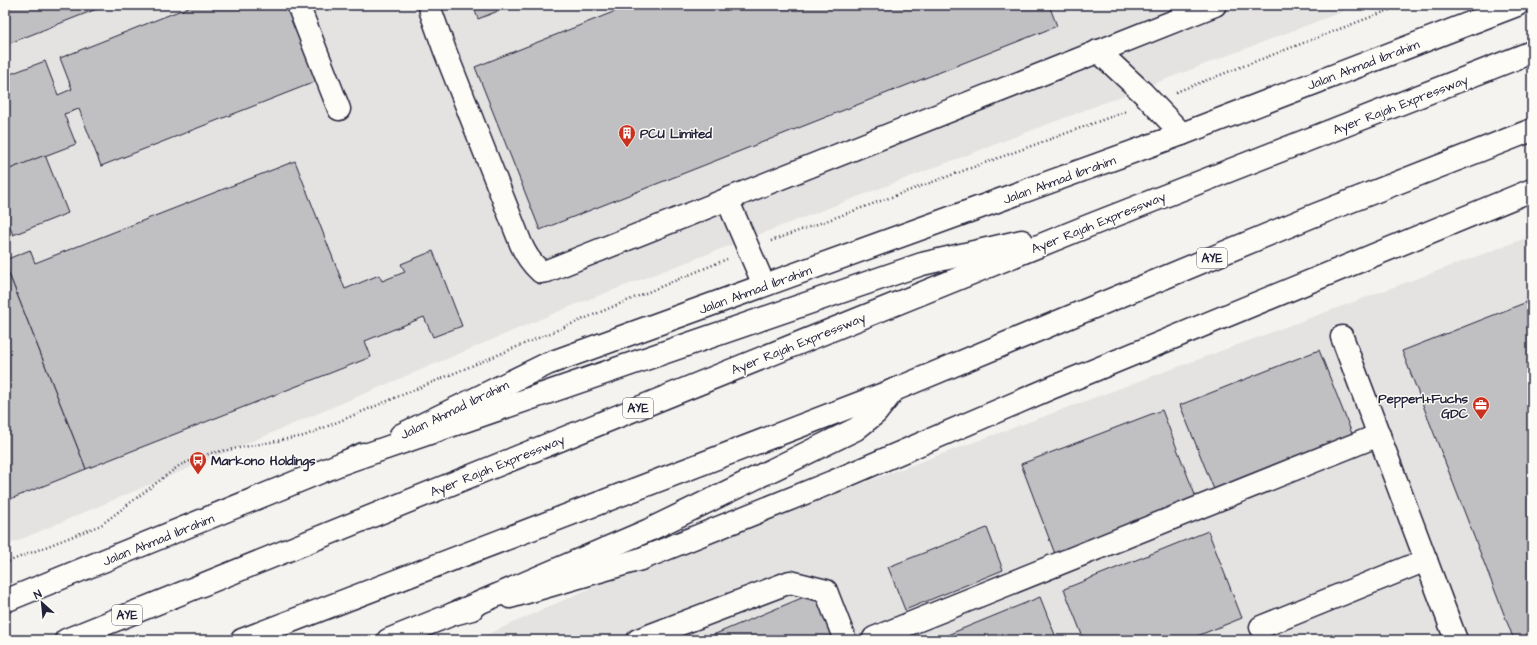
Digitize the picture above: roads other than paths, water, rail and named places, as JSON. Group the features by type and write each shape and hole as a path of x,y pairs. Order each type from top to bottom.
{"main road":[{"path":"298,5 339,109"},
{"path":"430,5 431,12 445,51 520,244 530,263 541,272 1215,5"},
{"name":"Jalan Ahmad Ibrahim","path":"5,602 345,462 547,364 1182,134 1517,5"},
{"path":"1098,51 1182,134"},
{"name":"Ayer Rajah Expressway","path":"66,640 1088,226 1532,52"},
{"name":"AYE","path":"242,640 894,390 1310,217 1532,130"},
{"path":"452,614 648,556 832,482 1051,388 1532,190"},
{"path":"727,199 764,286"},
{"path":"345,462 922,264 1088,226"},
{"path":"1342,338 1380,435 1456,640"},
{"path":"388,640 649,530 856,429 876,413 894,390"},
{"path":"874,638 1380,435"},
{"path":"1261,627 1426,560"},
{"path":"638,640 790,582 826,591 845,640"}],"place":[{"name":"PCU Limited","path":"627,148"},
{"name":"Pepperl+Fuchs GDC","path":"1481,420"},
{"name":"Markono Holdings","path":"198,475"}]}
